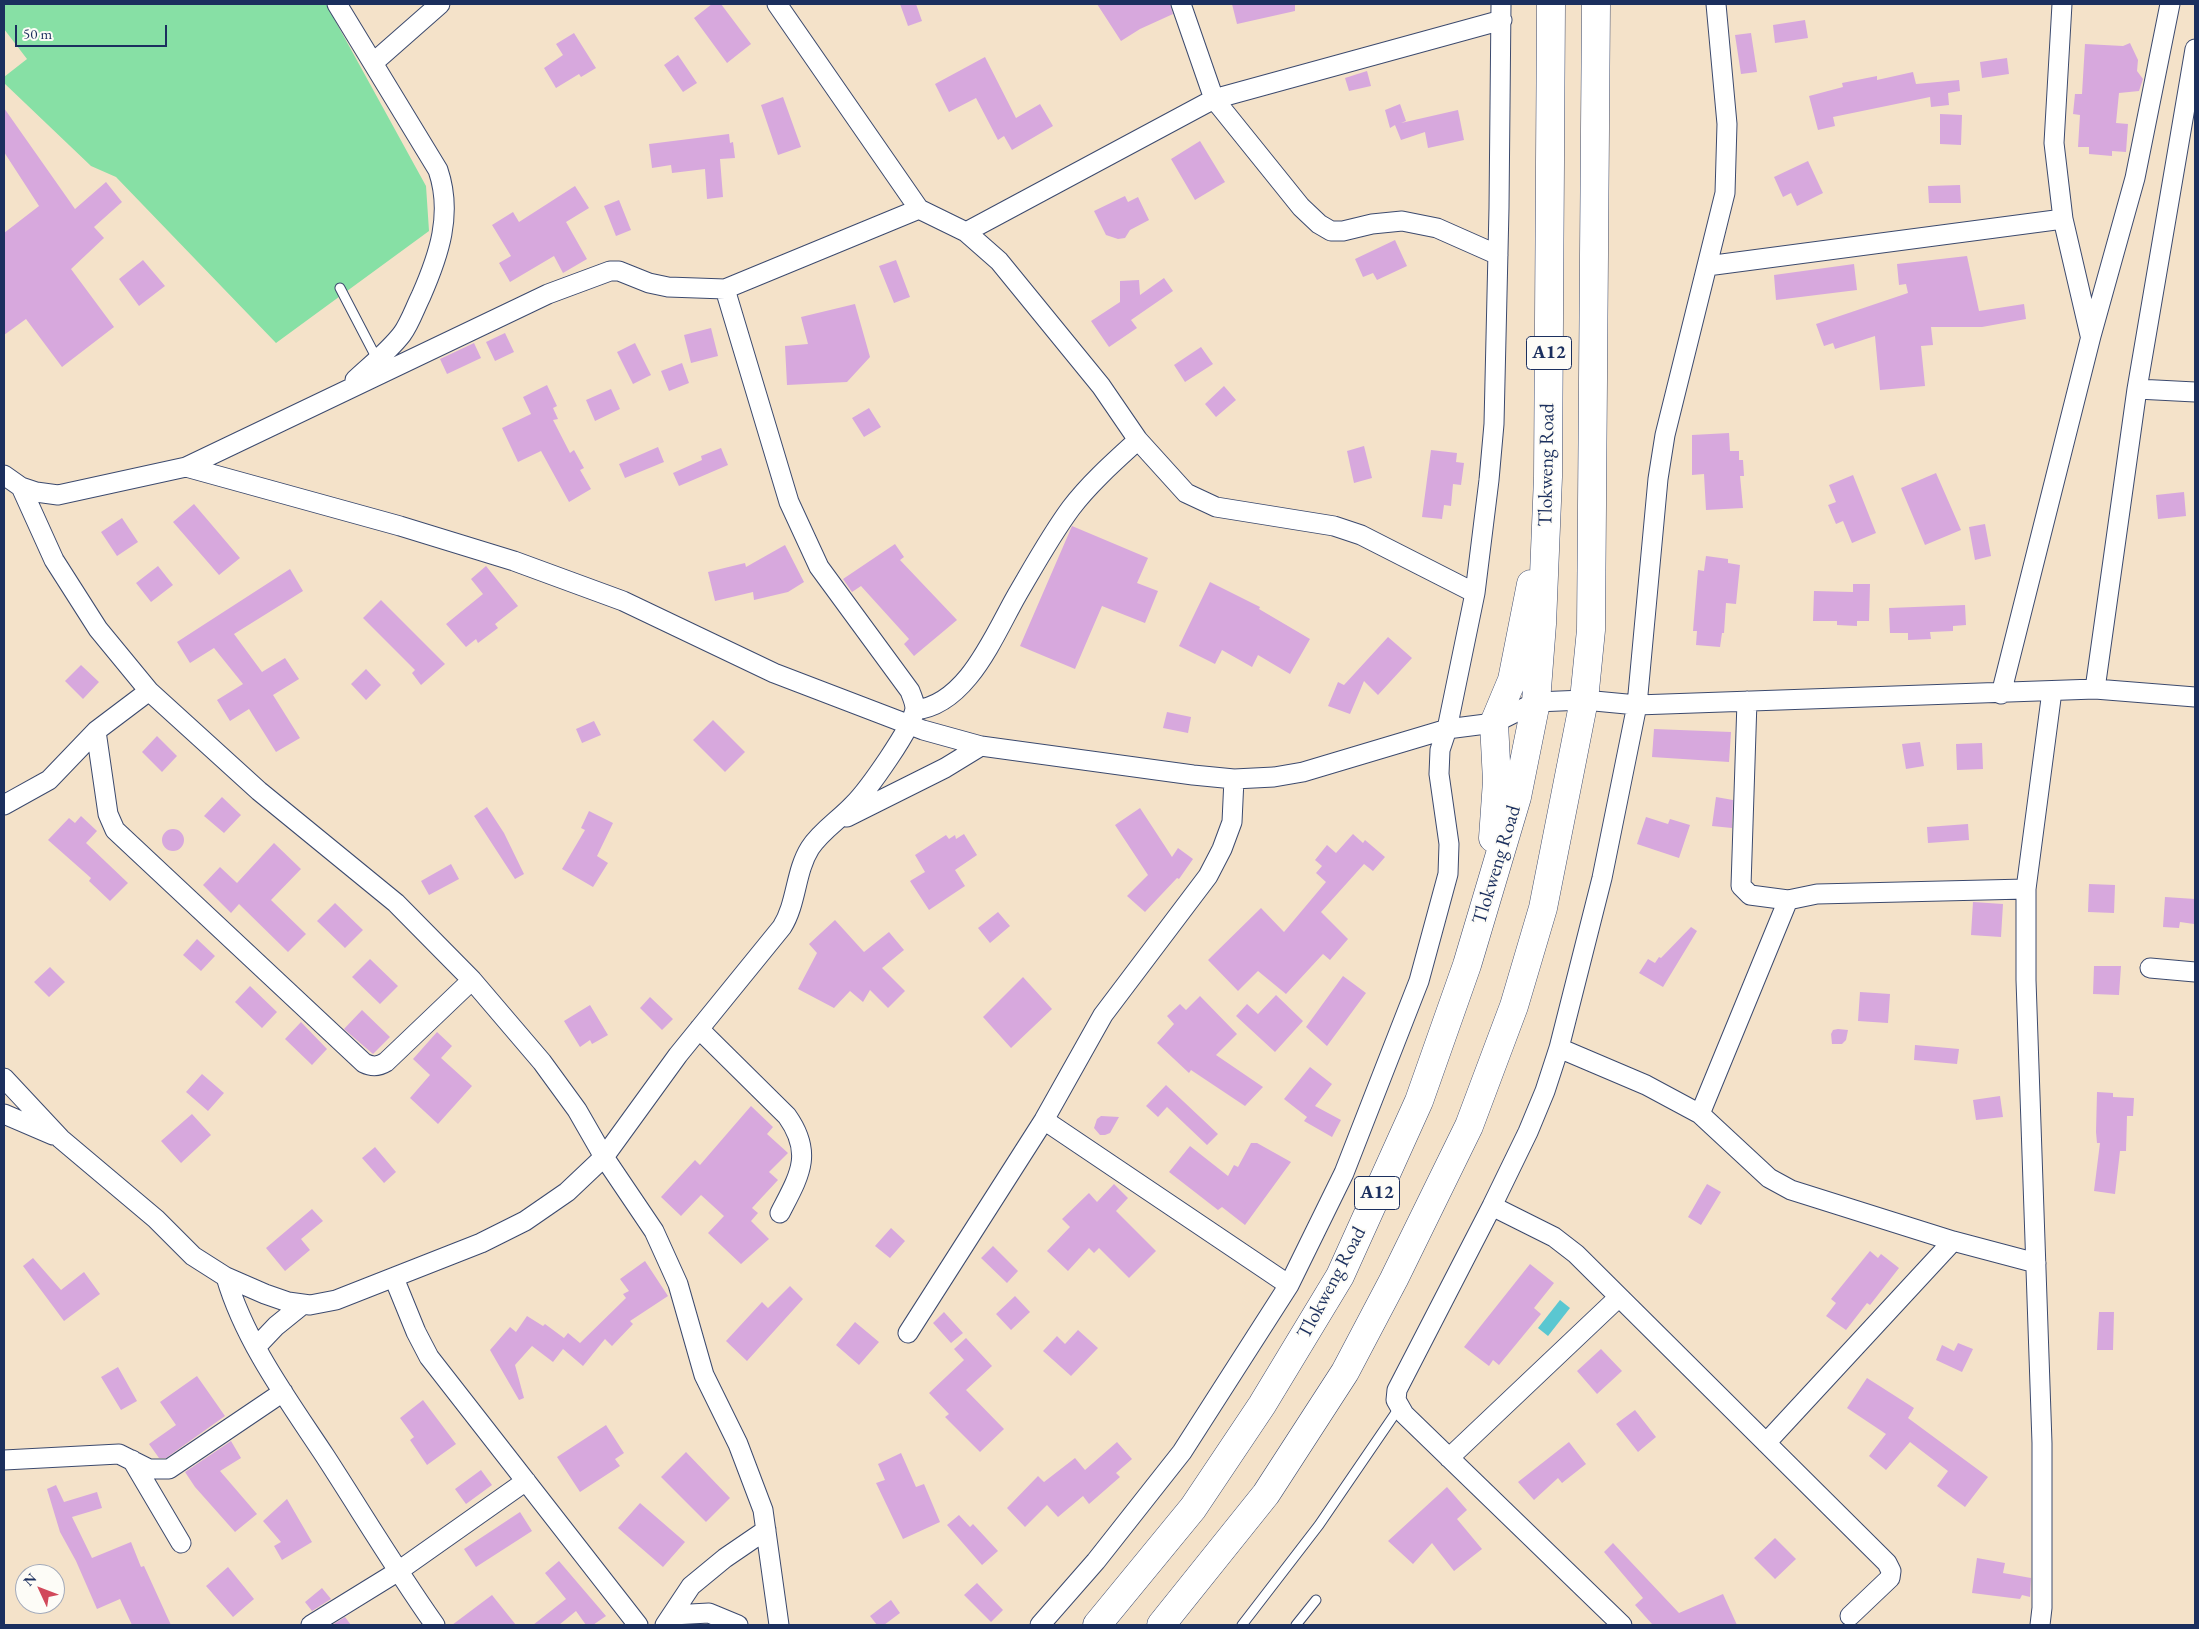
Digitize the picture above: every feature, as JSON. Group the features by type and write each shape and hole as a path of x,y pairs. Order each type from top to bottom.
{"main road":[{"name":"Tlokweng Road","path":"1097,1625 1193,1508 1262,1405 1340,1276 1419,1101 1467,965 1517,797 1536,702 1542,624 1547,505 1551,4"},
{"name":"A12","path":"1161,1625 1266,1494 1345,1372 1394,1279 1468,1126 1514,1006 1543,908 1584,700 1591,630 1596,4"},
{"path":"1494,874 1492,846 1497,771 1494,723 1512,680 1534,575 1543,544 1547,505"}],"street":[{"path":"337,4 438,170 444,188 445,208 442,238 432,271 402,333 338,395"},
{"path":"373,63 440,4"},
{"path":"777,4 919,209 966,232 998,261 1101,386 1138,440 1186,492 1216,507 1334,526 1361,535 1475,593"},
{"path":"1181,4 1214,99 1301,207 1331,231 1343,231 1372,224 1402,221 1437,228 1498,255"},
{"path":"1622,1625 1449,1458 1399,1408 1396,1400 1397,1390 1528,1132 1559,1048 1602,878 1637,705 1658,479 1665,435 1724,193 1726,134 1716,4"},
{"path":"2062,4 2054,143 2063,219 2091,336"},
{"path":"2001,694 2091,336 2135,178 2170,4"},
{"path":"966,232 1214,99 1502,12 1493,434 1475,593 1447,729 1440,750 1439,774 1450,858 1448,874 1419,981 1344,1174 1289,1285 1182,1452 1096,1560 1040,1625"},
{"path":"2095,689 2137,389 2195,49"},
{"path":"4,475 21,487 36,492 58,495 186,467 548,294 597,274 619,271 649,283 668,287 724,289 919,209"},
{"path":"1707,266 2063,219"},
{"path":"4,1078 61,1139 156,1219 193,1256 226,1277 288,1302 302,1305 336,1300 481,1243 525,1221 567,1192 604,1157 699,1029 782,927 793,903 803,864 809,850 817,839 837,822 870,786 912,717 914,702 910,691 819,567 789,502 724,289"},
{"path":"2137,389 2195,392"},
{"path":"912,717 937,705 976,668 1021,589 1071,508 1099,476 1138,440"},
{"path":"186,467 400,526 523,564 623,601 774,673 912,717 981,746 1193,776 1234,779 1274,777 1303,772 1447,729 1494,723 1536,702 1584,700 1637,705 2001,694 2095,689 2195,697"},
{"path":"21,487 54,560 98,629 149,691 259,791 396,903 472,980 542,1062 577,1110 604,1157 654,1231 678,1284 704,1375 749,1470 763,1510 779,1625"},
{"path":"4,804 49,780 96,731 149,691"},
{"path":"2040,1625 2042,1608 2042,1443 2026,980 2026,889 2052,691"},
{"path":"1747,702 1741,886 1750,895 1788,900 1817,894 2026,889"},
{"path":"96,731 108,814 115,830 364,1063 380,1066 386,1062 472,980"},
{"path":"837,822 936,772 981,746"},
{"path":"908,1333 1044,1120 1102,1015 1208,876 1222,849 1232,822 1234,779"},
{"path":"1700,1114 1788,900"},
{"path":"2150,968 2195,972"},
{"path":"699,1029 787,1116 796,1129 802,1144 802,1158 797,1181 780,1214"},
{"path":"1559,1048 1646,1085 1700,1114 1769,1178 1791,1190 1953,1241 2036,1263"},
{"path":"4,1114 61,1139"},
{"path":"1044,1120 1289,1285"},
{"path":"1492,1206 1554,1237 1576,1254 1887,1563 1891,1571 1890,1578 1850,1616"},
{"path":"1766,1443 1953,1241"},
{"path":"226,1277 234,1304 283,1392 398,1572 435,1625"},
{"path":"394,1278 416,1332 429,1357 638,1625"},
{"path":"1449,1458 1619,1297"},
{"path":"257,1346 276,1326 302,1305"},
{"path":"4,1460 119,1454 149,1469 168,1469 283,1392"},
{"path":"132,1459 180,1543"},
{"path":"311,1625 398,1572 526,1481"},
{"path":"669,1620 691,1586 707,1571 766,1530"},
{"path":"669,1620 710,1614 738,1625"}],"lane":[{"path":"340,288 377,359"},
{"path":"1242,1625 1319,1524 1399,1408"},
{"path":"1296,1625 1316,1600"}],"green space":[{"path":"4,4 326,4 426,186 429,231 276,343 116,177 91,166 4,83 4,77 27,59 4,29"}],"water":[{"path":"1560,1300 1570,1308 1548,1336 1538,1328"}],"building":[{"path":"712,4 721,4 751,44 727,63 694,18"},
{"path":"900,4 916,4 922,21 908,26"},
{"path":"1097,4 1170,4 1173,14 1140,29 1121,41"},
{"path":"1232,4 1295,4 1295,11 1237,24"},
{"path":"1805,20 1808,38 1775,43 1773,25"},
{"path":"574,33 596,68 581,77 579,74 556,88 544,68 563,55 556,44"},
{"path":"1751,33 1757,72 1741,74 1735,35"},
{"path":"2130,43 2138,60 2137,71 2143,79 2139,91 2119,93 2116,123 2128,124 2126,152 2112,151 2112,156 2089,154 2089,147 2078,147 2080,115 2073,114 2075,94 2082,94 2085,44 2123,46"},
{"path":"678,55 697,83 683,92 664,65"},
{"path":"985,57 1016,118 1040,104 1053,126 1012,150 1004,136 998,140 976,98 949,112 935,84"},
{"path":"2007,58 2009,74 1982,78 1980,62"},
{"path":"1367,71 1371,86 1349,91 1345,78"},
{"path":"1913,72 1916,84 1959,80 1960,91 1948,93 1949,105 1931,107 1930,97 1833,117 1835,126 1818,130 1809,96 1843,87 1842,83 1877,76 1877,80"},
{"path":"783,97 801,147 778,155 761,105"},
{"path":"1400,104 1406,121 1401,123 1458,110 1464,140 1428,148 1425,132 1401,140 1395,125 1390,128 1385,110"},
{"path":"4,108 75,209 106,182 122,202 94,227 104,238 71,269 114,327 62,367 26,319 4,335 4,233 39,206 4,152"},
{"path":"1940,114 1962,115 1961,145 1940,144"},
{"path":"729,134 730,143 733,142 735,158 720,159 723,197 707,199 705,169 672,173 671,165 652,168 649,144"},
{"path":"1200,141 1225,182 1195,200 1171,159"},
{"path":"1808,161 1823,193 1797,206 1791,193 1783,197 1774,177"},
{"path":"1960,185 1961,203 1929,203 1928,186"},
{"path":"575,186 589,208 566,222 587,259 563,273 554,256 510,282 499,263 511,256 492,225 513,212 519,222"},
{"path":"1125,196 1128,202 1138,197 1149,220 1130,230 1125,238 1118,239 1106,235 1094,211"},
{"path":"619,200 631,230 616,236 604,206"},
{"path":"1395,240 1407,266 1377,280 1373,273 1363,277 1355,259"},
{"path":"1967,256 1979,311 2024,304 2026,319 1982,327 1931,327 1933,345 1921,346 1925,386 1880,390 1875,336 1835,349 1833,343 1824,346 1816,324 1908,293 1906,284 1899,285 1897,264"},
{"path":"143,260 165,286 139,306 119,279"},
{"path":"896,260 910,297 894,303 879,266"},
{"path":"1854,264 1857,290 1776,300 1774,275"},
{"path":"1164,278 1173,291 1131,320 1137,328 1109,347 1091,321 1120,302 1120,281 1139,280 1140,295"},
{"path":"855,304 870,357 847,382 787,385 785,346 808,344 801,317"},
{"path":"711,328 718,356 691,363 684,335"},
{"path":"505,333 514,352 495,361 486,342"},
{"path":"474,343 481,358 447,374 440,359"},
{"path":"635,343 651,375 633,384 617,352"},
{"path":"1201,347 1213,364 1185,382 1174,365"},
{"path":"682,363 689,383 669,391 661,371"},
{"path":"547,385 557,406 553,408 558,419 553,420 570,453 574,450 584,468 580,470 591,489 569,502 541,451 518,462 502,428 531,414 523,397"},
{"path":"1224,386 1236,400 1216,417 1205,404"},
{"path":"611,389 620,409 595,421 586,400"},
{"path":"869,408 881,427 864,437 852,418"},
{"path":"1729,433 1730,451 1739,451 1739,460 1743,460 1744,476 1740,476 1743,508 1706,510 1704,474 1692,475 1692,435"},
{"path":"1364,446 1372,478 1354,483 1347,451"},
{"path":"658,447 664,462 625,478 619,464"},
{"path":"721,448 728,465 679,486 673,473 702,460 701,456"},
{"path":"1431,450 1457,453 1456,462 1464,463 1461,485 1453,484 1451,506 1444,505 1442,519 1422,517"},
{"path":"1936,473 1961,530 1925,545 1901,488"},
{"path":"1853,475 1876,533 1852,543 1843,521 1836,524 1828,505 1836,502 1829,485"},
{"path":"2184,492 2186,516 2158,519 2156,495"},
{"path":"194,504 240,558 219,575 173,522"},
{"path":"122,518 138,542 117,556 101,532"},
{"path":"1985,524 1991,556 1975,560 1969,527"},
{"path":"1072,526 1148,558 1137,583 1158,591 1145,623 1102,606 1075,669 1020,646"},
{"path":"895,544 904,557 900,560 957,620 914,656 904,644 909,639 861,586 852,592 843,579"},
{"path":"785,545 804,582 788,592 754,600 753,592 715,601 708,572 745,563 746,567"},
{"path":"1706,556 1728,559 1728,563 1740,565 1736,604 1726,603 1724,633 1722,633 1720,647 1696,645 1697,631 1693,631 1698,570 1704,571"},
{"path":"158,566 173,585 151,602 136,583"},
{"path":"486,566 518,606 495,624 498,628 478,643 476,639 466,647 446,624 483,594 471,579"},
{"path":"290,569 303,591 234,634 262,672 285,658 299,679 273,695 300,738 276,752 249,709 230,721 217,700 243,684 214,648 190,663 177,642"},
{"path":"1210,582 1260,607 1259,609 1310,639 1290,674 1258,655 1252,667 1222,650 1215,664 1179,646"},
{"path":"1853,584 1870,584 1869,621 1857,621 1857,626 1837,625 1837,621 1813,621 1814,591 1853,592"},
{"path":"381,600 445,664 421,685 412,673 415,670 363,618"},
{"path":"1965,605 1966,625 1953,626 1953,631 1930,632 1931,639 1908,640 1908,633 1890,633 1889,608"},
{"path":"1388,637 1412,658 1378,695 1364,681 1350,714 1328,706 1338,682 1344,685"},
{"path":"81,665 99,682 83,699 65,681"},
{"path":"366,669 381,685 366,700 351,684"},
{"path":"1167,712 1191,717 1188,733 1163,728"},
{"path":"713,720 745,752 725,772 693,740"},
{"path":"594,721 601,735 582,743 576,729"},
{"path":"1654,729 1731,732 1729,762 1652,757"},
{"path":"157,736 177,756 162,772 142,752"},
{"path":"1920,742 1924,766 1906,769 1902,744"},
{"path":"1982,743 1983,769 1957,770 1956,744"},
{"path":"222,797 241,815 224,833 204,816"},
{"path":"1716,797 1733,800 1732,828 1712,826"},
{"path":"487,807 504,833 524,874 515,879 474,816"},
{"path":"1140,808 1172,857 1178,848 1193,859 1179,879 1177,878 1145,912 1127,896 1148,875 1115,825"},
{"path":"589,811 613,823 597,856 608,863 593,887 562,869 585,830 581,828"},
{"path":"81,816 97,831 86,843 128,883 110,901 89,881 91,878 48,840 69,818 75,823"},
{"path":"1646,817 1668,824 1670,819 1690,825 1679,858 1637,844"},
{"path":"1968,824 1969,840 1928,843 1927,827"},
{"path":"173,829 181,832 184,840 181,848 173,851 165,848 162,840 165,832"},
{"path":"964,834 977,855 955,870 965,886 929,910 910,881 925,872 915,855 946,835 949,839 955,835 956,839"},
{"path":"1353,834 1363,843 1365,840 1385,857 1373,871 1364,864 1321,912 1348,939 1330,960 1323,954 1286,994 1258,971 1238,991 1208,960 1261,908 1284,932 1326,882 1316,873 1322,866 1315,860 1327,845 1336,853"},
{"path":"274,843 301,869 271,900 306,934 288,952 239,904 231,913 203,885 220,867 237,883"},
{"path":"451,864 459,879 429,895 421,881"},
{"path":"2089,884 2115,885 2114,913 2088,912"},
{"path":"2165,897 2195,899 2194,924 2180,922 2179,928 2163,927"},
{"path":"1973,902 2003,904 2001,937 1971,935"},
{"path":"335,903 363,930 345,948 317,921"},
{"path":"998,912 1010,926 990,943 978,928"},
{"path":"835,920 864,952 889,932 904,950 882,968 905,991 888,1008 870,990 863,1002 850,991 834,1008 798,989 817,953 809,944"},
{"path":"1691,927 1697,931 1663,987 1639,973 1648,959 1655,963"},
{"path":"197,939 215,956 201,971 183,955"},
{"path":"370,959 398,986 380,1004 352,977"},
{"path":"2094,966 2121,966 2119,995 2093,994"},
{"path":"50,967 65,982 49,997 34,982"},
{"path":"1343,976 1366,993 1327,1046 1306,1027"},
{"path":"1023,977 1052,1009 1011,1048 983,1017"},
{"path":"250,986 277,1012 262,1028 235,1002"},
{"path":"1860,992 1890,994 1888,1023 1858,1021"},
{"path":"1276,995 1303,1021 1275,1052 1236,1016 1247,1004 1258,1014"},
{"path":"1200,996 1237,1034 1216,1055 1263,1087 1245,1106 1191,1070 1189,1073 1157,1043 1174,1024 1167,1016 1180,1004 1186,1010"},
{"path":"650,997 673,1019 662,1030 640,1008"},
{"path":"590,1005 608,1035 592,1044 590,1040 580,1047 564,1021"},
{"path":"362,1010 390,1037 373,1054 344,1029"},
{"path":"301,1022 327,1049 312,1065 285,1039"},
{"path":"1833,1030 1848,1030 1846,1040 1842,1044 1832,1044 1831,1034"},
{"path":"437,1032 452,1046 441,1058 472,1086 438,1124 410,1098 430,1075 413,1059"},
{"path":"1915,1045 1959,1049 1957,1064 1914,1060"},
{"path":"1310,1067 1332,1084 1315,1106 1341,1120 1332,1137 1304,1121 1307,1117 1284,1099"},
{"path":"202,1074 224,1093 208,1111 186,1092"},
{"path":"1166,1085 1218,1134 1207,1145 1167,1107 1158,1117 1146,1106"},
{"path":"2097,1092 2113,1093 2113,1097 2134,1098 2133,1116 2127,1116 2126,1151 2120,1151 2115,1194 2094,1191 2100,1143 2097,1143 2096,1132"},
{"path":"2000,1096 2003,1117 1976,1120 1973,1100"},
{"path":"751,1106 773,1127 767,1134 788,1153 769,1172 778,1180 752,1208 758,1213 751,1221 769,1239 741,1264 708,1233 724,1216 701,1195 681,1216 661,1197 695,1160 700,1165"},
{"path":"192,1114 211,1135 181,1163 161,1141"},
{"path":"1101,1116 1119,1117 1110,1133 1105,1135 1100,1135 1094,1128 1097,1119"},
{"path":"1251,1143 1257,1143 1291,1162 1245,1225 1222,1207 1218,1210 1169,1172 1190,1146 1228,1176 1234,1165 1238,1167"},
{"path":"375,1147 396,1172 384,1183 362,1158"},
{"path":"1114,1184 1128,1198 1116,1211 1156,1251 1129,1278 1099,1248 1094,1253 1089,1248 1068,1271 1047,1251 1070,1227 1062,1219 1089,1193 1097,1202"},
{"path":"1707,1184 1721,1192 1701,1225 1688,1217"},
{"path":"312,1209 323,1221 301,1239 310,1250 285,1271 266,1248"},
{"path":"891,1228 905,1241 890,1258 875,1246"},
{"path":"993,1246 1018,1271 1007,1283 981,1258"},
{"path":"1870,1251 1878,1258 1881,1254 1899,1268 1870,1305 1867,1303 1846,1330 1826,1316 1836,1303 1831,1299"},
{"path":"33,1258 61,1290 84,1272 100,1294 64,1321 23,1266"},
{"path":"645,1261 668,1296 630,1321 633,1324 612,1346 605,1339 583,1366 563,1349 553,1362 532,1346 515,1365 524,1398 519,1400 490,1350 510,1327 516,1332 527,1316 543,1326 545,1324 564,1338 568,1333 580,1343 626,1298 623,1294 629,1291 620,1279"},
{"path":"1530,1264 1554,1283 1534,1308 1541,1314 1499,1365 1493,1360 1489,1366 1464,1347"},
{"path":"790,1286 803,1299 747,1361 726,1341 762,1302 768,1308"},
{"path":"1015,1296 1030,1312 1011,1330 996,1314"},
{"path":"944,1312 963,1333 951,1343 933,1323"},
{"path":"2099,1312 2114,1312 2113,1350 2097,1350"},
{"path":"855,1322 879,1342 859,1365 836,1345"},
{"path":"1078,1330 1098,1348 1071,1376 1043,1351 1057,1336 1065,1344"},
{"path":"966,1338 992,1366 966,1390 1004,1429 980,1452 945,1417 949,1414 929,1393 964,1360 954,1349"},
{"path":"1958,1343 1973,1349 1962,1372 1936,1360 1942,1345 1954,1351"},
{"path":"1601,1349 1622,1371 1597,1394 1577,1371"},
{"path":"118,1367 137,1401 121,1410 101,1377"},
{"path":"197,1376 225,1416 166,1458 159,1458 149,1444 176,1425 160,1402"},
{"path":"1867,1378 1914,1408 1908,1418 1988,1477 1965,1507 1937,1486 1948,1471 1910,1442 1886,1470 1869,1456 1886,1434 1847,1408"},
{"path":"423,1400 456,1444 427,1465 410,1440 414,1437 400,1418"},
{"path":"1635,1410 1656,1437 1638,1452 1616,1424"},
{"path":"606,1425 624,1453 615,1459 620,1466 580,1492 557,1457"},
{"path":"231,1441 241,1458 220,1471 257,1514 235,1532 195,1487 185,1472"},
{"path":"1117,1442 1132,1459 1116,1473 1120,1477 1089,1504 1083,1496 1058,1517 1047,1505 1025,1527 1007,1508 1038,1476 1044,1482 1075,1458 1085,1470"},
{"path":"1569,1442 1586,1464 1562,1483 1558,1478 1534,1500 1518,1482"},
{"path":"686,1452 730,1498 706,1522 661,1477"},
{"path":"901,1453 916,1487 924,1484 940,1522 903,1539 876,1483 885,1480 878,1464"},
{"path":"481,1470 492,1485 466,1504 455,1489"},
{"path":"56,1485 64,1502 97,1492 102,1508 72,1517 92,1558 131,1542 141,1567 144,1566 171,1625 132,1625 120,1599 97,1609 76,1561 60,1532 47,1489"},
{"path":"1447,1487 1467,1510 1457,1519 1482,1549 1454,1571 1432,1543 1413,1564 1388,1541"},
{"path":"287,1499 312,1542 282,1560 274,1546 281,1542 263,1521"},
{"path":"640,1503 685,1542 663,1567 618,1528"},
{"path":"520,1512 532,1531 476,1567 464,1549"},
{"path":"959,1515 970,1527 973,1524 998,1551 982,1565 947,1525"},
{"path":"1775,1538 1796,1559 1775,1579 1754,1558"},
{"path":"1613,1543 1679,1613 1723,1594 1737,1625 1649,1625 1652,1624 1635,1605 1643,1598 1604,1552"},
{"path":"1977,1558 2005,1563 2003,1573 2031,1578 2030,1597 2022,1595 2020,1599 1972,1593"},
{"path":"559,1561 606,1616 593,1625 586,1625 576,1611 559,1625 533,1625 566,1599 545,1573"},
{"path":"228,1567 254,1599 233,1617 206,1586"},
{"path":"977,1583 1003,1610 991,1622 964,1595"},
{"path":"322,1588 331,1599 312,1611 305,1602"},
{"path":"492,1595 516,1625 452,1625"},
{"path":"891,1600 900,1613 884,1625 877,1625 870,1616"},
{"path":"345,1617 351,1625 332,1625"}]}
